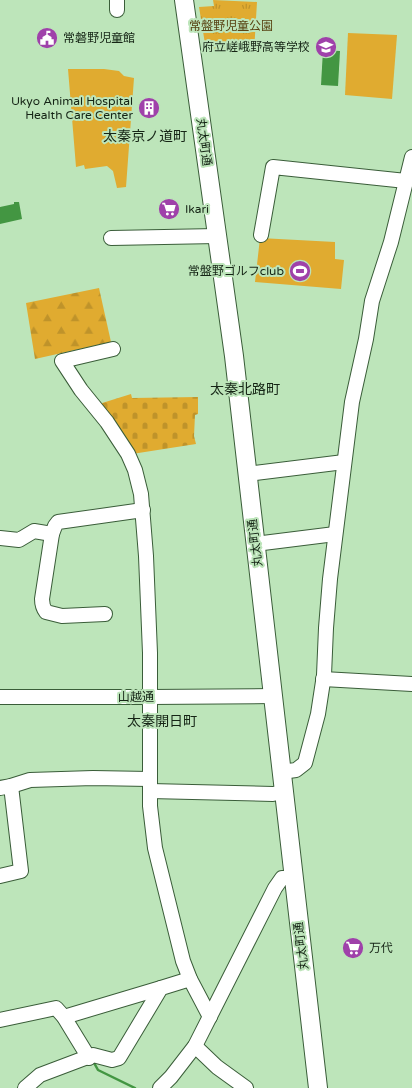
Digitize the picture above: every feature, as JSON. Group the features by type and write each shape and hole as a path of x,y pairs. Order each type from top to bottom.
{"main road":[{"name":"丸太町通","path":"184,0 234,356 246,474 318,1088"}],"street":[{"path":"281,772 296,770 305,763 318,714 336,534 352,402 372,301 391,242 412,157"},
{"path":"261,235 272,168 406,181"},
{"path":"111,238 217,236"},
{"path":"114,349 62,361 81,390 107,422 136,470 141,494 146,556 150,653 150,785 155,848 183,961 190,979 210,1017"},
{"path":"246,474 344,462"},
{"path":"105,614 62,616 46,612 42,606 54,526 58,522 142,510"},
{"path":"0,538 19,540 34,531 52,534"},
{"path":"255,544 336,534"},
{"path":"323,679 412,684"},
{"name":"山越通","path":"0,697 272,696"},
{"path":"0,876 21,871 5,787 30,780 93,778 150,785 272,794 283,792"},
{"path":"160,1088 195,1046 275,888 282,878 293,878"},
{"path":"64,1017 190,979"},
{"path":"25,1088 40,1075 93,1055 112,1060 119,1058 162,988"},
{"path":"0,1020 56,1008 64,1017 89,1058"},
{"path":"195,1046 217,1067 246,1088"}],"green space":[{"name":"常盤野児童公園","path":"213,0 257,2 254,52 206,50 199,7 214,6"},
{"path":"348,33 397,35 392,99 345,95"},
{"path":"68,69 119,71 124,76 134,78 126,187 117,188 113,171 107,166 85,169 84,165 76,167"},
{"name":"常盤野ゴルフclub","path":"260,238 335,242 335,259 344,260 341,289 255,282"},
{"path":"99,288 111,342 35,359 26,303"},
{"path":"131,394 132,398 198,397 198,414 195,415 194,436 196,444 132,454 99,404"}],"shaded area":[{"path":"323,50 340,51 338,86 321,85"},
{"path":"14,202 19,202 22,219 0,224 0,207 14,204"}],"waterway":[{"path":"93,1061 98,1070 135,1088"}],"place":[{"name":"常磐野児童館","path":"47,38"},
{"name":"府立嵯峨野高等学校","path":"326,47"},
{"name":"Ukyo Animal Hospital Health Care Center","path":"149,108"},
{"name":"Ikari","path":"169,209"},
{"name":"常盤野ゴルフclub","path":"300,271"},
{"name":"万代","path":"353,948"}],"district":[{"name":"太秦京ノ道町","path":"145,136"},
{"name":"太秦北路町","path":"245,389"},
{"name":"太秦開日町","path":"162,721"}]}
